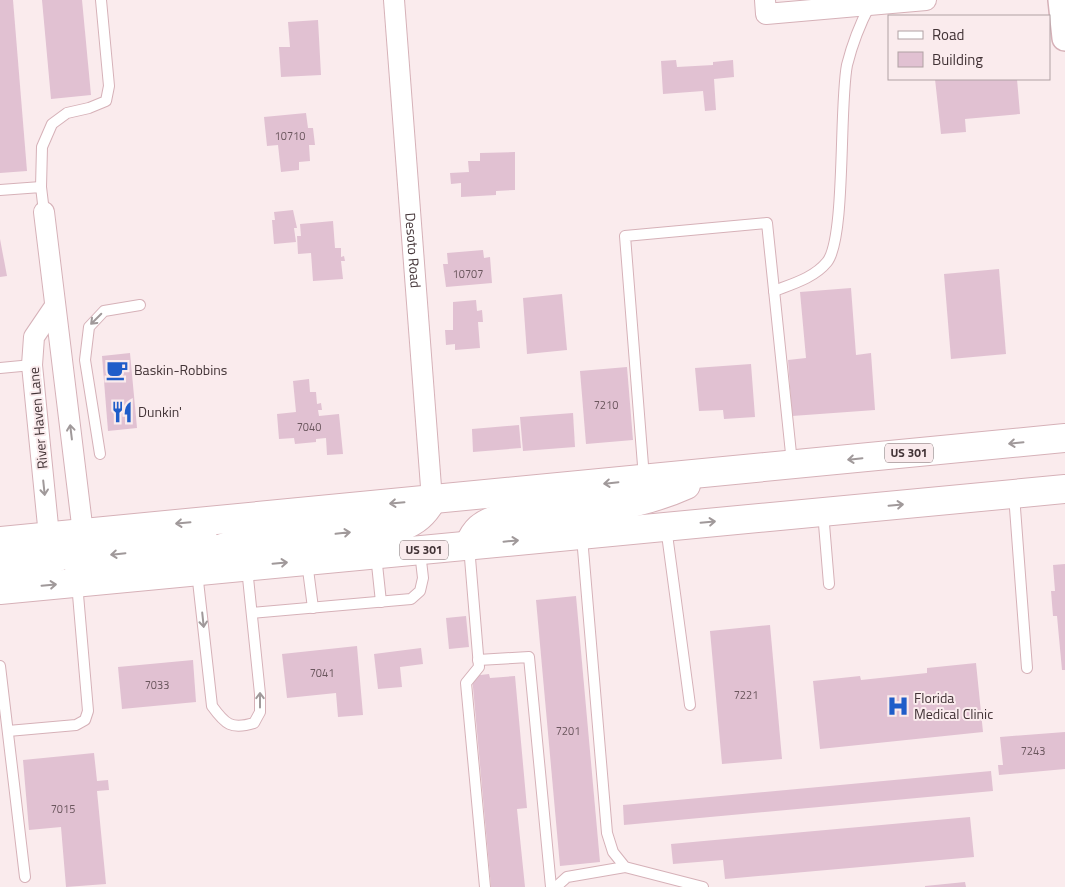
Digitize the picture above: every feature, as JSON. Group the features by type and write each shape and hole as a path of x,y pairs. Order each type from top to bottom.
{"main road":[{"name":"US 301","path":"0,541 1065,438"},
{"path":"469,545 474,534 484,524 498,519 614,508 666,494 712,473"},
{"name":"US 301","path":"0,590 197,571 246,555 307,561 1065,488"},
{"path":"143,576 234,544 246,555 401,527 413,522 424,513 432,500"},
{"path":"77,582 80,566 89,558 190,547 266,516"},
{"path":"0,566 50,561 67,554 77,546 83,533"}],"street":[{"name":"Desoto Road","path":"394,0 432,500"},
{"path":"765,0 766,14 926,0"},
{"path":"1061,0 1065,38"},
{"name":"River Haven Lane","path":"44,212 83,533"},
{"name":"River Haven Lane","path":"49,536 32,365 34,337 55,306"}],"lane":[{"path":"44,212 41,187 42,147 52,124 67,113 106,101 109,86 101,0"},
{"path":"774,291 809,277 816,272 828,261 836,239 847,66 861,22 870,5"},
{"path":"0,190 41,187"},
{"path":"644,479 625,236 767,223 792,465"},
{"path":"100,454 85,360 89,327 104,311 140,305"},
{"path":"0,368 32,365"},
{"path":"1014,494 1027,668"},
{"path":"823,512 829,584"},
{"path":"666,526 690,705"},
{"path":"582,534 608,833 613,852 625,867"},
{"path":"469,545 479,667 466,683 485,887"},
{"path":"252,613 411,599 420,592 423,578 420,550"},
{"path":"376,554 381,602"},
{"path":"197,571 212,706 223,721 239,728 254,723 260,712 246,555"},
{"path":"307,561 313,608"},
{"path":"8,731 76,725 85,720 88,712 77,582"},
{"path":"478,660 529,657 551,887"},
{"path":"0,666 25,877"},
{"path":"556,887 567,877 625,867 703,887"}],"building":[{"path":"0,0 13,0 27,171 0,173"},
{"path":"42,0 82,0 91,95 51,99"},
{"path":"318,20 321,75 281,77 279,47 290,47 288,22"},
{"path":"676,60 677,67 713,65 713,62 733,60 734,77 714,79 716,110 705,111 703,91 663,94 661,61"},
{"path":"935,80 1017,80 1020,114 965,119 966,132 941,134"},
{"path":"306,113 308,128 313,128 315,145 309,145 310,161 299,162 299,170 281,172 278,145 267,146 264,117"},
{"path":"515,152 515,190 496,191 496,195 461,197 461,183 451,184 450,173 469,172 468,161 480,161 480,153"},
{"path":"293,210 297,228 294,228 296,242 274,244 272,220 275,220 274,212"},
{"path":"333,221 335,248 341,248 341,257 344,256 345,261 341,261 343,279 313,281 311,253 298,254 297,236 301,236 300,224"},
{"path":"0,239 7,276 0,277"},
{"path":"483,250 484,258 490,257 492,283 446,287 443,264 448,264 447,253"},
{"path":"999,269 1006,354 951,359 944,274"},
{"path":"851,288 856,355 871,353 875,410 792,416 788,360 806,358 800,292"},
{"path":"562,294 567,350 527,354 523,298"},
{"path":"476,300 477,311 482,310 483,322 478,322 480,348 455,350 455,344 446,345 445,330 453,330 453,302"},
{"path":"130,353 137,428 108,431 102,356"},
{"path":"751,364 755,417 724,419 723,410 699,411 695,368"},
{"path":"627,367 633,440 586,444 580,371"},
{"path":"309,379 310,392 316,392 317,404 321,403 322,410 318,410 319,416 339,414 343,454 327,455 326,438 316,439 316,442 295,444 294,438 279,439 277,414 296,412 293,381"},
{"path":"573,413 575,447 523,451 520,417"},
{"path":"519,425 521,448 473,452 472,429"},
{"path":"1065,564 1065,670 1062,670 1057,616 1053,616 1051,591 1055,591 1053,565"},
{"path":"576,596 600,862 560,866 536,600"},
{"path":"466,616 469,647 449,649 446,618"},
{"path":"770,625 782,759 722,764 710,631"},
{"path":"357,646 363,715 338,717 336,693 287,698 282,654"},
{"path":"421,648 423,664 400,667 402,687 378,689 374,654"},
{"path":"193,660 196,702 122,709 118,667"},
{"name":"Florida Medical Clinic","path":"976,663 983,732 820,749 813,681 860,676 861,680 927,673 927,668"},
{"path":"489,674 490,678 515,676 527,808 517,809 525,887 491,887 472,676"},
{"path":"1065,732 1065,769 999,775 998,765 1003,765 1000,737"},
{"path":"94,753 97,781 108,780 109,790 97,791 106,884 66,887 61,827 29,830 23,760"},
{"path":"991,771 993,791 624,825 623,805"},
{"path":"970,817 974,857 725,879 723,860 673,864 671,844"},
{"path":"965,882 966,887 925,887 925,886"}],"place":[{"name":"Baskin-Robbins","path":"117,370"},
{"name":"Dunkin'","path":"122,412"},
{"name":"Florida Medical Clinic","path":"898,706"}]}
